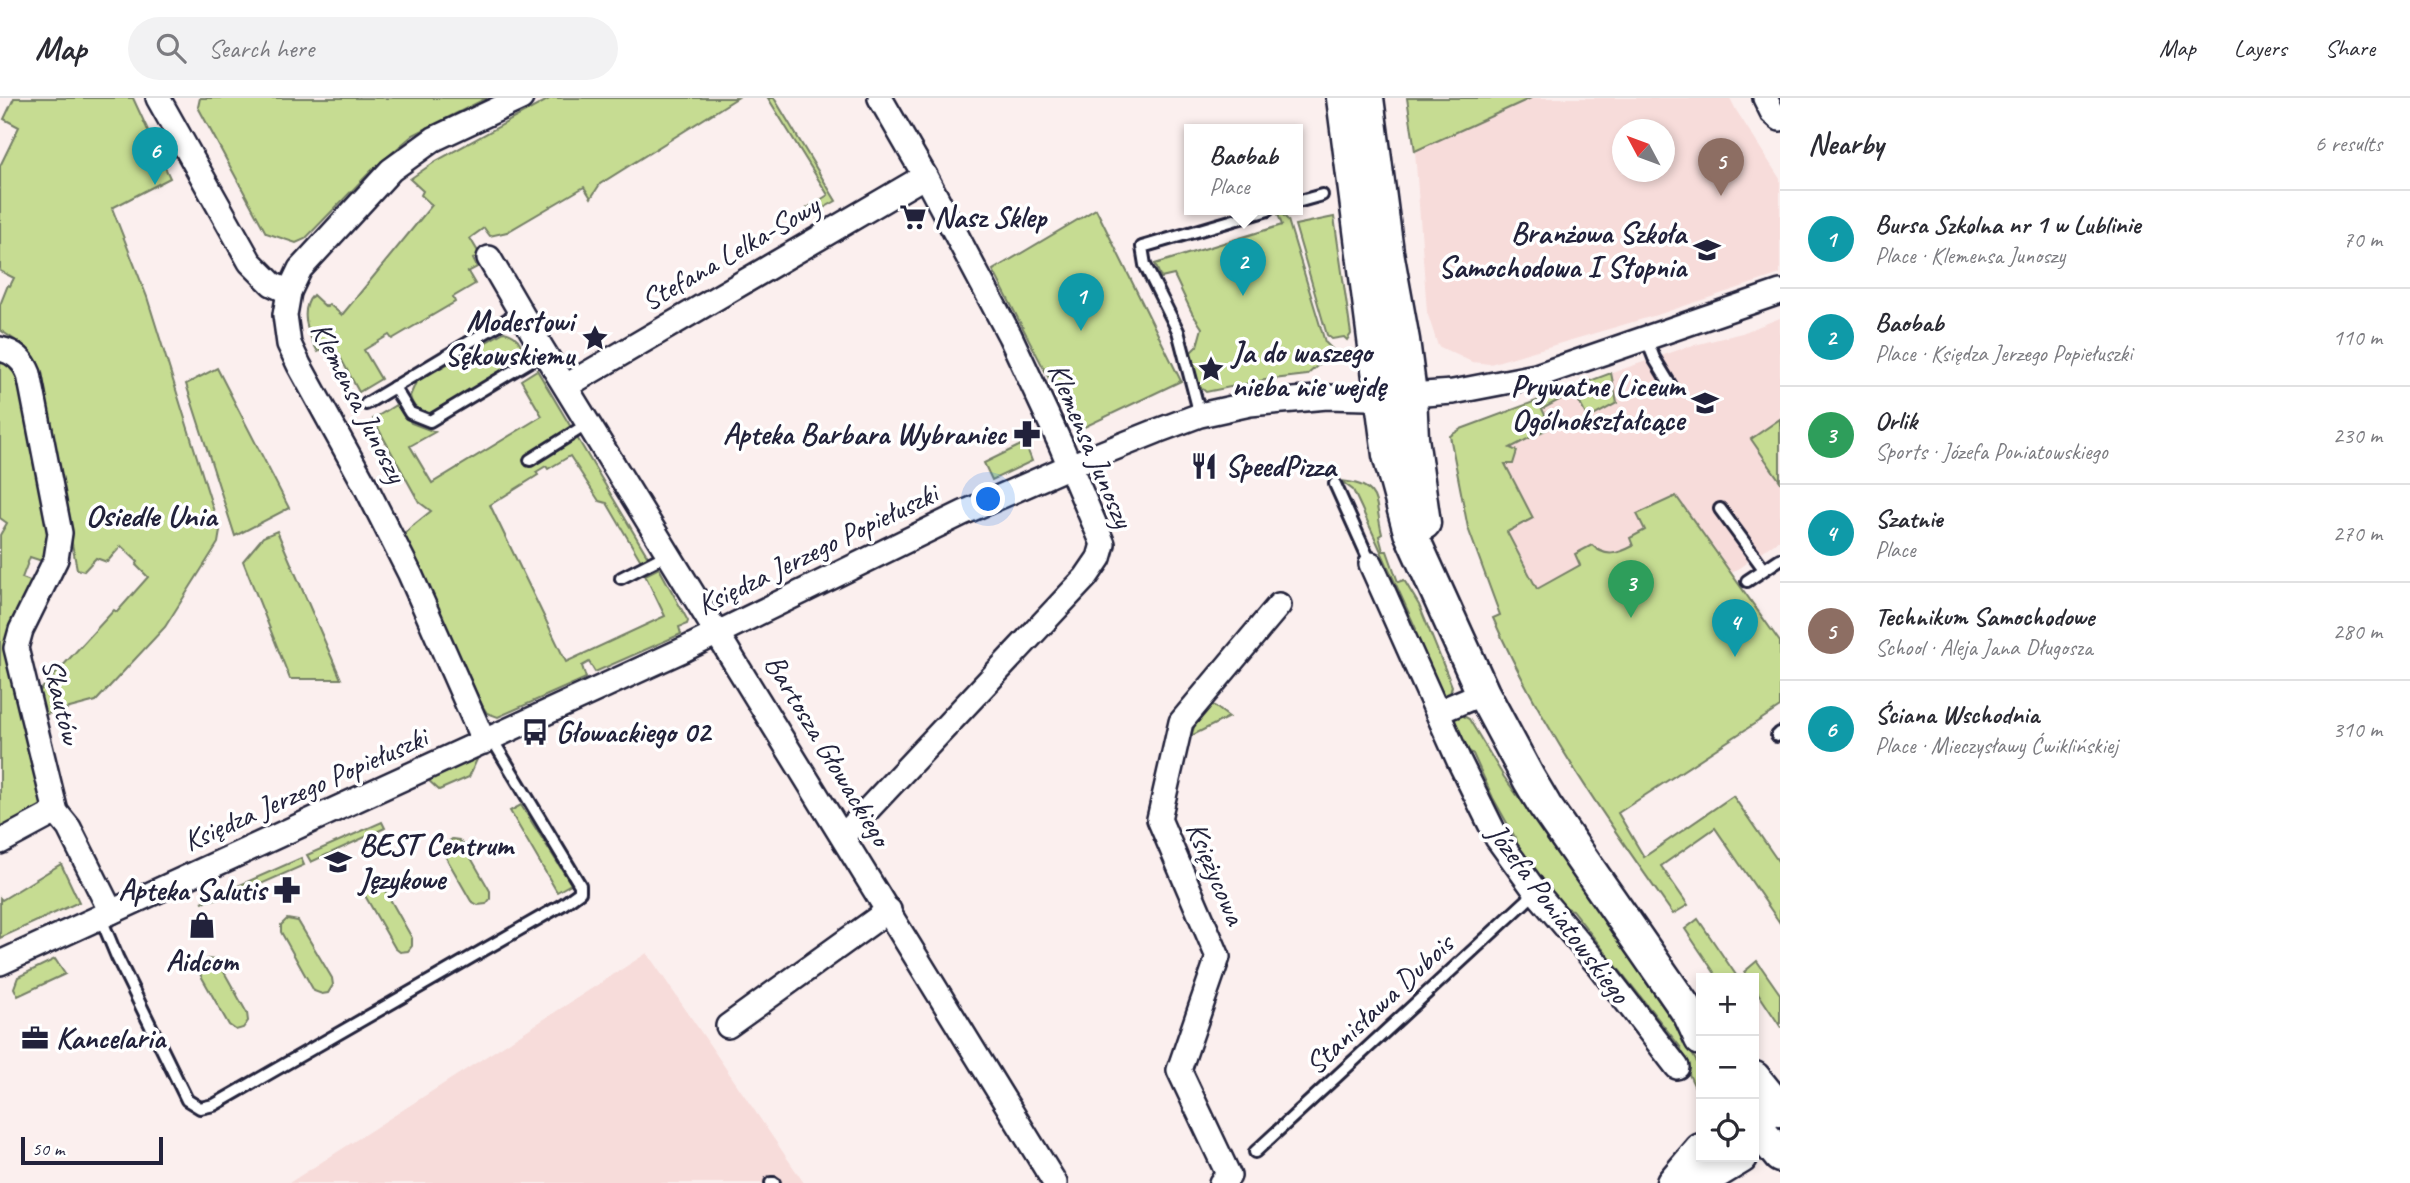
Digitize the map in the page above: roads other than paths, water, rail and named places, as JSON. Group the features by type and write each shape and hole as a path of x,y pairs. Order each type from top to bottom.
{"main road":[{"name":"Józefa Poniatowskiego","path":"1343,98 1396,395"},
{"name":"Józefa Poniatowskiego","path":"1367,98 1387,251 1403,340 1389,455 1410,532 1508,743 1545,806 1696,1024"},
{"path":"1698,1183 1765,1122"},
{"path":"1673,1183 1696,1156"}],"street":[{"path":"158,98 250,262 272,284 289,292"},
{"name":"Klemensa Junoszy","path":"488,741 410,574 289,344 285,315 289,292 300,269 374,187 407,157 434,139 521,98"},
{"name":"Klemensa Junoszy","path":"843,836 1086,577 1099,558 1103,544 1010,335 880,98"},
{"path":"1765,98 1780,119"},
{"name":"Stefana Lelka-Sowy","path":"566,386 925,176"},
{"name":"Bartosza Głowackiego","path":"489,258 1055,1183"},
{"name":"Księdza Jerzego Popiełuszki","path":"0,963 488,741 953,518 1070,466 1200,415 1258,403 1465,391 1524,379 1780,292"},
{"name":"Skautów","path":"0,349 21,360 30,374 60,533 55,559 21,630 16,648 56,812 69,828 106,914"},
{"name":"Józefa Poniatowskiego","path":"1370,565 1497,838 1536,892 1599,966 1677,1067"},
{"name":"Księżycowa","path":"1221,1183 1229,1176 1179,1070 1218,957 1159,819 1181,722 1279,606"},
{"path":"1438,712 1483,693"},
{"path":"0,842 56,812"},
{"path":"728,1026 889,910"}],"lane":[{"path":"1303,200 1322,195"},
{"path":"1200,415 1178,331 1145,265 1142,247 1251,215"},
{"path":"366,404 521,312"},
{"path":"1646,338 1654,358 1671,386"},
{"path":"394,387 410,413 430,421 545,352"},
{"path":"530,460 589,423"},
{"path":"1335,484 1370,565"},
{"path":"1720,509 1764,569"},
{"path":"621,578 668,554"},
{"path":"1747,581 1780,559"},
{"path":"106,914 117,957 187,1100 200,1108 214,1105 555,909 580,892 580,885 488,741"},
{"name":"Stanisława Dubois","path":"1255,1152 1536,892"}],"place":[{"name":"Ściana Wschodnia","path":"155,185"},
{"name":"Technikum Samochodowe","path":"1721,196"},
{"name":"Nasz Sklep","path":"913,217"},
{"name":"Branżowa Szkoła Samochodowa I Stopnia","path":"1707,250"},
{"name":"Baobab","path":"1243,296"},
{"name":"Bursa Szkolna nr 1 w Lublinie","path":"1081,331"},
{"name":"Modestowi Sękowskiemu","path":"595,338"},
{"name":"Ja do waszego nieba nie wejdę","path":"1211,369"},
{"name":"Prywatne Liceum Ogólnokształcące","path":"1705,403"},
{"name":"Apteka Barbara Wybraniec","path":"1027,434"},
{"name":"SpeedPizza","path":"1204,466"},
{"name":"Orlik","path":"1631,618"},
{"name":"Szatnie","path":"1735,657"},
{"name":"Głowackiego 02","path":"535,732"},
{"name":"BEST Centrum Językowe","path":"338,862"},
{"name":"Apteka Salutis","path":"287,890"},
{"name":"Aidcom","path":"202,925"},
{"name":"Kancelaria","path":"35,1038"}],"district":[{"name":"Osiedle Unia","path":"151,515"}]}
